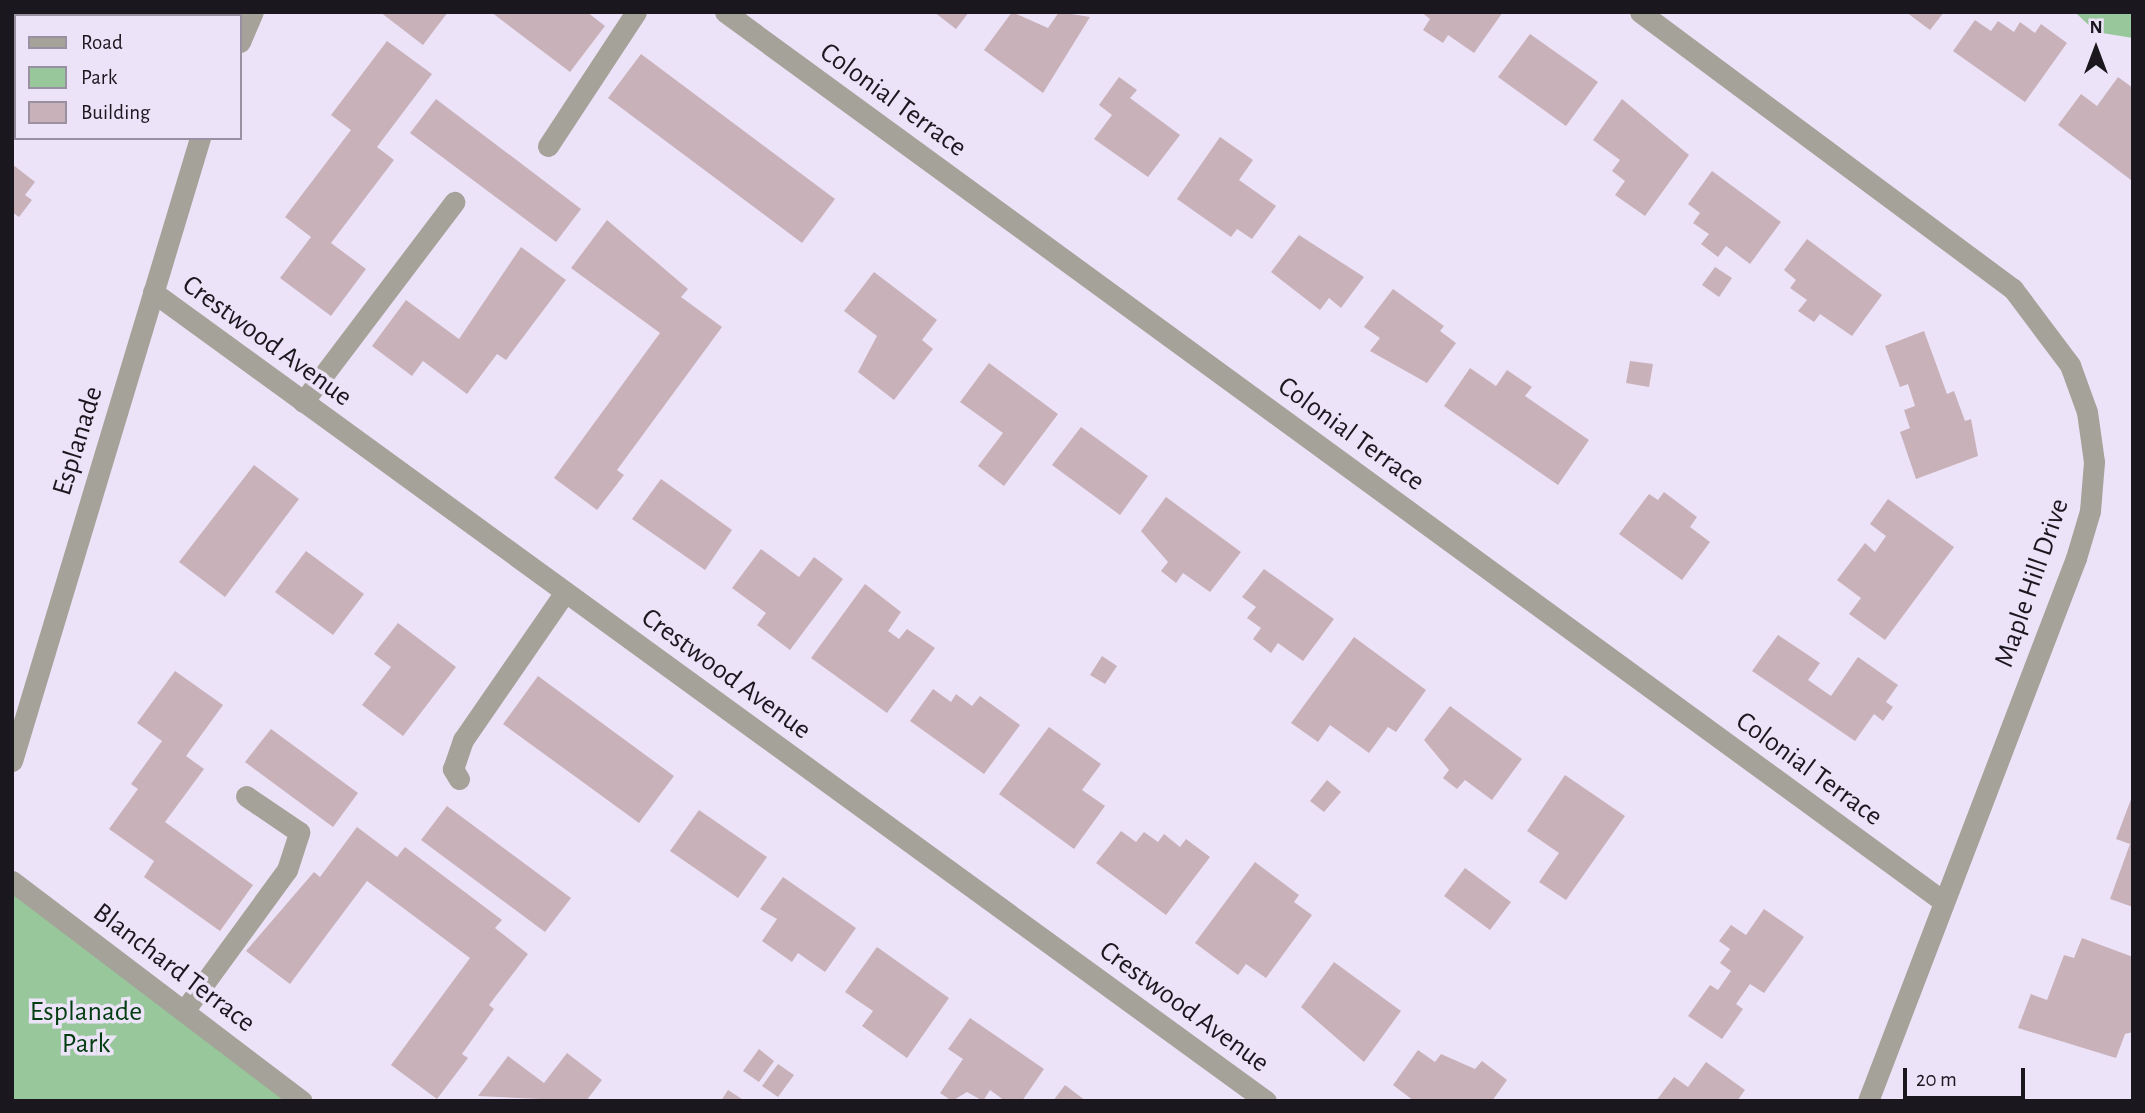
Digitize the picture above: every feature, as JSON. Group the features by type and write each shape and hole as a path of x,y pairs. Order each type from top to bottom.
{"street":[{"path":"242,37 253,12"},
{"path":"548,146 636,12"},
{"name":"Colonial Terrace","path":"725,12 1944,902"},
{"name":"Maple Hill Drive","path":"1640,12 2013,289 2064,355 2087,412 2094,462 2076,558 1870,1100"},
{"name":"Esplanade","path":"12,761 20,691 153,292 199,140"},
{"path":"303,402 454,202"},
{"name":"Crestwood Avenue","path":"153,292 1266,1101"},
{"path":"459,779 453,769 463,740 565,592"},
{"path":"184,1012 287,870 299,832 246,796"},
{"name":"Blanchard Terrace","path":"12,881 302,1101"}],"green space":[{"path":"2133,12 2133,38 2096,32 2077,14"},
{"name":"Esplanade Park","path":"12,881 302,1101 12,1101"}],"building":[{"path":"380,12 448,12 423,45"},
{"path":"491,12 587,12 605,26 570,72"},
{"path":"934,12 969,12 956,29"},
{"path":"1012,12 1048,28 1059,12 1090,17 1043,93 984,50"},
{"path":"1421,12 1503,12 1474,53 1448,35 1443,43 1423,30 1430,19"},
{"path":"1906,12 1944,12 1930,30"},
{"path":"1975,20 1991,31 1998,21 2014,32 2020,22 2035,33 2041,24 2067,43 2025,102 1953,51"},
{"path":"1530,34 1598,82 1566,126 1498,77"},
{"path":"387,41 432,74 377,147 394,160 331,243 366,269 331,316 280,278 311,237 285,217 351,130 331,115"},
{"path":"12,52 14,125 12,124"},
{"path":"641,54 835,199 802,243 608,98"},
{"path":"1119,77 1137,90 1130,98 1180,135 1148,177 1094,139 1112,115 1099,105"},
{"path":"2118,77 2133,88 2131,180 2058,125 2081,94 2097,106"},
{"path":"436,99 581,209 556,242 410,133"},
{"path":"1622,99 1689,155 1645,216 1615,195 1625,181 1612,171 1620,160 1593,140"},
{"path":"1220,137 1253,160 1239,180 1276,206 1252,239 1237,229 1231,237 1177,199"},
{"path":"12,164 35,182 25,195 32,200 19,217 12,212"},
{"path":"1712,171 1781,222 1750,264 1726,246 1718,257 1701,244 1709,234 1693,223 1700,213 1688,204"},
{"path":"607,220 688,289 681,297 722,327 617,470 624,475 597,510 554,478 660,333 571,268"},
{"path":"1299,235 1364,277 1341,308 1329,298 1320,310 1271,272"},
{"path":"1807,239 1882,295 1852,336 1820,314 1814,322 1798,311 1807,300 1790,288 1796,280 1784,270"},
{"path":"521,247 566,280 506,360 497,354 467,394 423,361 412,376 372,346 406,300 459,339"},
{"path":"1715,267 1732,278 1719,297 1702,285"},
{"path":"874,272 937,320 922,340 933,349 894,400 858,372 877,336 844,311"},
{"path":"1393,289 1444,326 1440,331 1456,343 1427,383 1370,351 1380,338 1364,327"},
{"path":"1924,331 1947,394 1954,391 1965,421 1971,419 1978,456 1916,479 1900,432 1910,428 1904,410 1915,406 1908,384 1900,387 1885,346"},
{"path":"1630,361 1653,364 1649,387 1626,383"},
{"path":"989,363 1058,414 1004,486 978,466 1003,433 960,402"},
{"path":"1470,368 1496,386 1507,370 1532,387 1525,396 1589,440 1558,485 1444,406"},
{"path":"1081,427 1148,476 1120,515 1052,465"},
{"path":"254,465 299,499 225,597 179,562"},
{"path":"661,479 732,530 705,570 632,519"},
{"path":"1664,492 1697,517 1690,527 1710,542 1682,580 1619,534 1649,494 1658,500"},
{"path":"1166,497 1241,552 1210,592 1183,573 1176,583 1161,571 1168,562 1141,531"},
{"path":"1888,499 1954,547 1885,640 1849,614 1861,598 1837,580 1865,543 1875,552 1886,536 1870,524"},
{"path":"761,549 799,577 814,557 843,579 790,650 757,625 766,613 732,588"},
{"path":"306,551 364,594 333,635 275,592"},
{"path":"1264,569 1334,619 1303,661 1278,643 1271,653 1253,639 1261,628 1247,618 1256,607 1242,597"},
{"path":"865,584 901,612 888,631 899,639 907,629 935,648 887,713 811,658"},
{"path":"398,623 456,667 403,736 362,705 391,667 374,654"},
{"path":"1778,635 1820,663 1808,680 1831,696 1858,657 1898,685 1886,702 1893,707 1883,721 1874,714 1855,741 1752,671"},
{"path":"1354,637 1426,690 1396,732 1388,727 1369,753 1330,725 1318,742 1291,723"},
{"path":"1102,656 1117,666 1105,684 1090,675"},
{"path":"175,671 223,705 186,756 204,769 165,822 253,885 220,931 144,877 154,861 109,829 138,789 131,784 162,741 137,723"},
{"path":"538,676 674,776 639,823 503,724"},
{"path":"933,689 951,702 956,694 972,706 980,696 1020,725 984,774 910,721"},
{"path":"1450,706 1522,759 1492,800 1465,780 1457,789 1443,778 1449,770 1424,740"},
{"path":"1049,727 1101,764 1082,790 1105,806 1074,849 999,794"},
{"path":"271,729 358,793 333,827 245,762"},
{"path":"1565,775 1625,816 1566,900 1539,882 1559,853 1527,831"},
{"path":"1327,780 1341,792 1324,812 1310,801"},
{"path":"2133,794 2133,907 2110,899 2130,844 2116,839"},
{"path":"447,806 571,898 545,932 421,840"},
{"path":"699,810 767,857 738,898 670,851"},
{"path":"357,827 397,857 405,847 502,920 495,928 528,954 489,1005 494,1009 462,1054 468,1058 437,1099 391,1065 470,958 367,881 290,984 246,951 314,872 320,877"},
{"path":"1121,831 1136,842 1144,832 1158,842 1164,834 1180,847 1186,839 1210,857 1166,915 1096,863"},
{"path":"1255,862 1299,895 1294,902 1312,915 1266,978 1246,964 1238,975 1195,943"},
{"path":"1465,868 1511,902 1490,930 1444,896"},
{"path":"783,877 856,928 825,972 798,953 792,962 762,941 777,919 760,909"},
{"path":"1764,909 1804,937 1764,993 1750,984 1736,1004 1743,1009 1722,1039 1688,1016 1710,985 1718,990 1731,971 1720,963 1730,949 1719,941 1731,925 1746,935"},
{"path":"2082,938 2133,957 2133,1032 2125,1034 2116,1058 2018,1028 2031,994 2047,1000 2064,955 2074,958"},
{"path":"877,947 949,998 907,1058 862,1026 873,1011 845,992"},
{"path":"1334,962 1401,1011 1364,1062 1301,1007"},
{"path":"970,1018 1044,1069 1022,1101 1005,1101 990,1090 983,1101 967,1092 952,1101 940,1093 963,1059 948,1049"},
{"path":"759,1049 774,1061 759,1082 743,1071"},
{"path":"1418,1050 1435,1062 1441,1054 1475,1069 1482,1061 1507,1080 1492,1101 1414,1101 1393,1085"},
{"path":"567,1053 602,1080 586,1101 478,1096 508,1056 544,1083"},
{"path":"1706,1062 1745,1090 1737,1101 1656,1101 1674,1077 1688,1087"},
{"path":"778,1064 794,1075 778,1097 762,1086"},
{"path":"1065,1085 1086,1101 1053,1101"},
{"path":"728,1090 745,1101 721,1101"}]}
